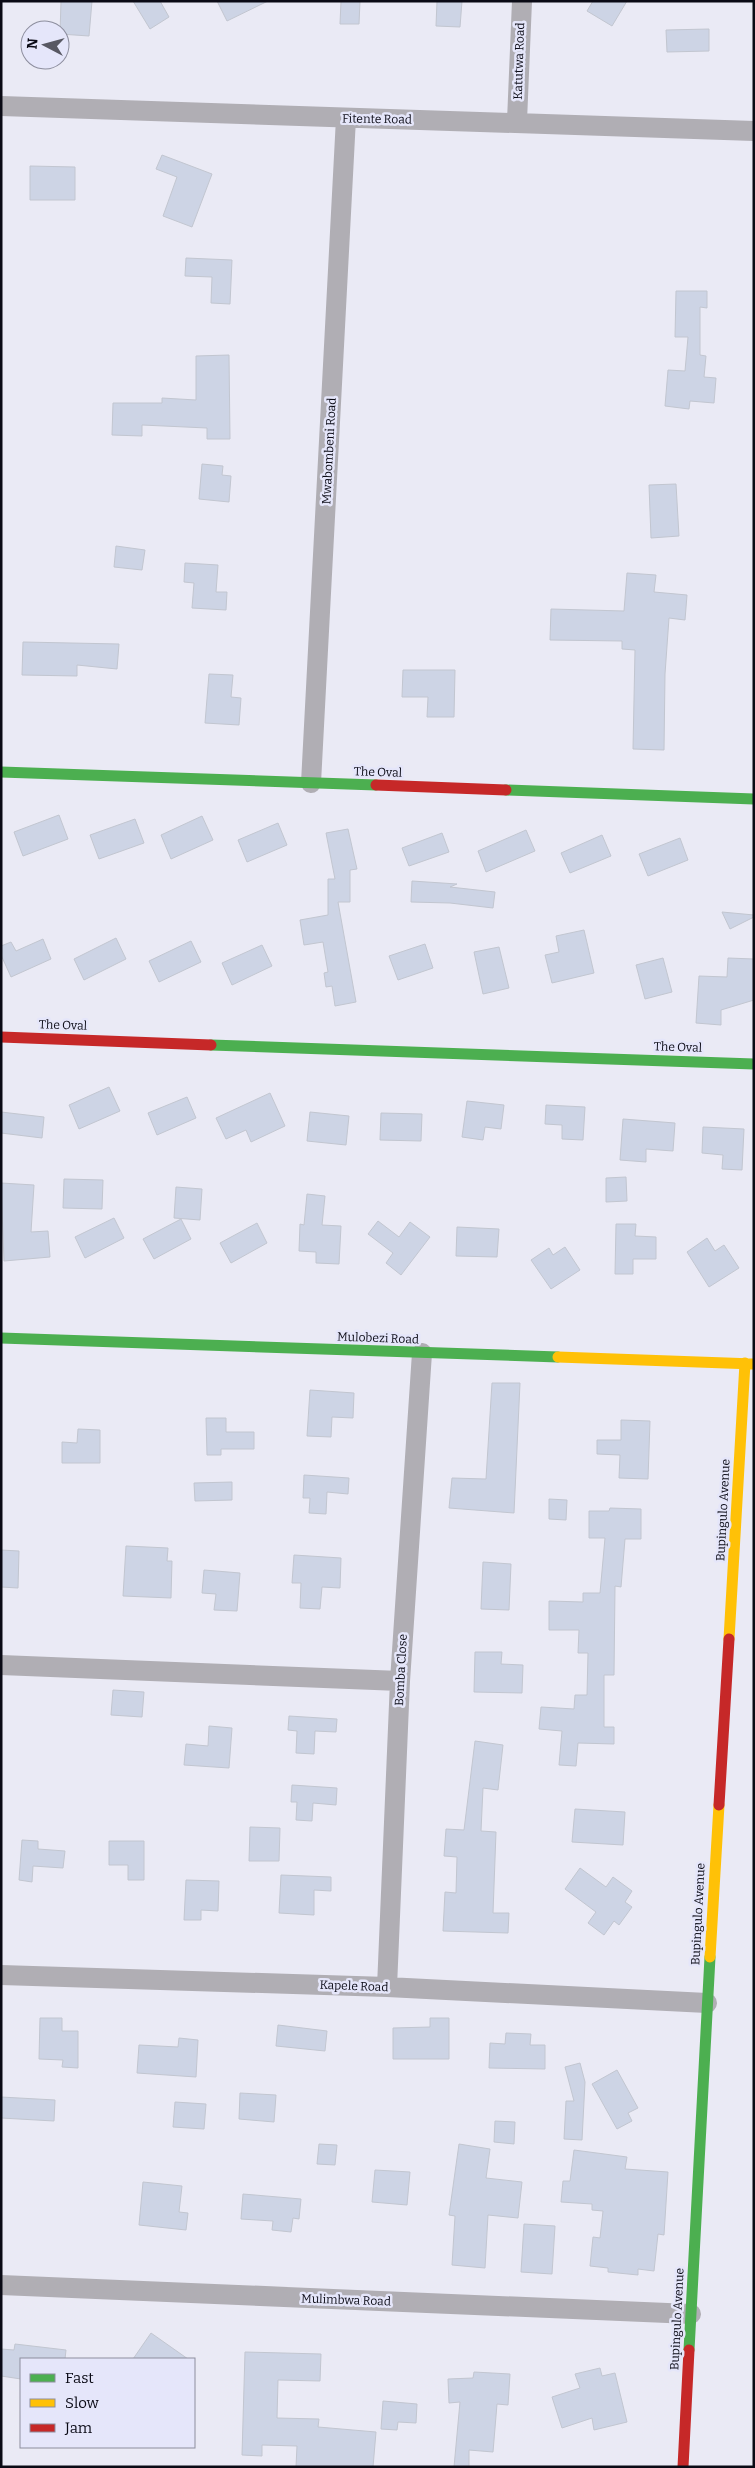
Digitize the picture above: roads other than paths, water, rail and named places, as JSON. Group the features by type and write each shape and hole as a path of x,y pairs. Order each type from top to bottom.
{"street":[{"name":"Katutwa Road","path":"517,121 522,1"},
{"name":"Fitente Road","path":"1,106 346,118 517,121 754,131"},
{"name":"Mwabombeni Road","path":"311,783 346,118"},
{"name":"The Oval","path":"1,772 754,799"},
{"name":"The Oval","path":"1,1037 754,1064"},
{"name":"Mulobezi Road","path":"1,1338 750,1364"},
{"name":"Bomba Close","path":"387,1987 400,1681 422,1353"},
{"name":"Bupingulo Avenue","path":"683,2467 707,2003 750,1364"},
{"path":"1,1665 400,1681"},
{"name":"Kapele Road","path":"1,1975 387,1987 707,2003"},
{"name":"Mulimbwa Road","path":"1,2285 691,2314"}]}
